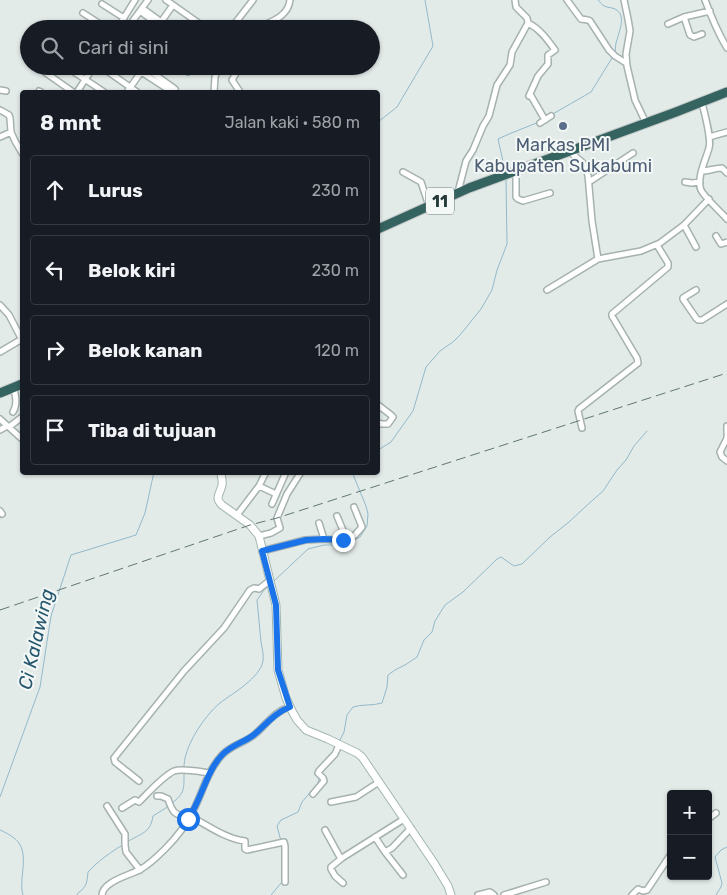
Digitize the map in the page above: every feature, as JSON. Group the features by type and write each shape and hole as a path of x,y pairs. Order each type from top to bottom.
{"highway":[{"name":"11","path":"380,228 458,192 727,92"},
{"path":"0,393 20,385"}],"street":[{"path":"134,20 148,0"},
{"path":"166,0 195,20"},
{"path":"238,20 253,0"},
{"path":"273,20 285,14 290,0"},
{"path":"458,192 466,161 489,116 496,88 510,65 512,52 528,23 527,18 516,7 514,0"},
{"path":"567,0 581,18 588,20 592,24 612,52 626,63"},
{"path":"624,0 630,31 626,50 626,63 635,100 646,123"},
{"path":"704,0 720,37 727,48"},
{"path":"102,4 124,18 133,1"},
{"path":"160,20 173,3"},
{"path":"141,10 156,20"},
{"path":"668,24 684,17 710,12"},
{"path":"83,13 94,20"},
{"path":"684,17 691,36 694,37 702,34"},
{"path":"528,23 541,32 555,50 548,55 548,64 538,76 530,95 545,120"},
{"path":"720,37 727,34"},
{"path":"49,75 70,90"},
{"path":"78,75 101,90"},
{"path":"78,90 88,75"},
{"path":"110,75 128,90 138,75"},
{"path":"149,75 168,90"},
{"path":"214,90 216,75"},
{"path":"235,75 232,80 239,90"},
{"path":"702,102 710,145 702,171 701,189 727,219"},
{"path":"0,110 10,118 11,132 20,150"},
{"path":"540,123 551,116"},
{"path":"0,137 11,132"},
{"path":"709,137 727,132"},
{"path":"569,151 583,163 588,175 590,206 598,259"},
{"path":"589,182 633,153"},
{"path":"702,171 722,168 727,173"},
{"path":"514,171 516,196 518,199 522,201 550,193"},
{"path":"403,172 420,181 429,206"},
{"path":"685,182 700,182"},
{"path":"547,290 598,259 630,254 657,245 684,225 709,199"},
{"path":"684,225 696,248"},
{"path":"716,236 721,244 727,242"},
{"path":"582,428 578,411 638,363 612,314 668,267 668,263 657,245"},
{"path":"696,290 683,299 698,320 702,320 727,304"},
{"path":"0,305 9,315 20,336"},
{"path":"0,352 20,341"},
{"path":"13,387 16,402 13,412"},
{"path":"380,406 393,417 388,424 380,424"},
{"path":"0,430 20,418"},
{"path":"0,419 20,437"},
{"path":"727,426 725,443 720,452 727,461"},
{"path":"221,475 222,484 218,501 250,524 259,536 276,605 278,670 290,707 297,720 306,730 323,736 361,756 411,828 452,895"},
{"path":"237,515 259,486 264,475"},
{"path":"272,504 285,475"},
{"path":"259,536 280,528 277,518 299,475"},
{"path":"259,486 276,494"},
{"path":"262,551 300,540 347,540 356,536 362,527 354,507"},
{"path":"337,516 347,540"},
{"path":"319,523 324,539"},
{"path":"139,781 115,762 114,758 184,671 224,628 250,590 254,588 257,590 269,581"},
{"path":"102,895 103,890 108,885 140,870 165,850 189,818 210,774 221,756 251,737 277,713 290,707"},
{"path":"313,794 324,781 318,771 335,754 338,744"},
{"path":"122,808 135,800 140,801 151,789 174,771 210,774"},
{"path":"331,802 354,798 378,782"},
{"path":"157,796 168,799 172,811 239,840 245,840 245,848 247,850 284,842 285,882"},
{"path":"107,806 125,834 126,852 140,870"},
{"path":"712,816 716,813"},
{"path":"342,883 335,876 331,867 404,819"},
{"path":"386,852 411,828"},
{"path":"325,830 341,859"},
{"path":"375,838 403,875"},
{"path":"632,895 638,889 646,890 667,860"},
{"path":"504,895 546,882"},
{"path":"478,895 490,892 494,895"}],"waterway":[{"name":"Ci Kalawing","path":"380,120 397,107 433,46 425,0"},
{"path":"598,0 604,6 615,9 621,15 615,52"},
{"path":"551,115 591,92 612,58"},
{"path":"505,170 498,139 539,122"},
{"path":"380,449 391,442 413,411 426,367 440,351 460,335 481,309 492,290 507,244 506,178"},
{"path":"339,742 344,732 347,715 353,707 382,703 387,687 388,675 417,657 424,640 432,632 435,621 445,605 463,592 497,559 501,557 514,566 522,564 603,491 634,446 647,431"},
{"name":"Ci Kalawing","path":"0,797 40,687 51,616 71,555 136,535 145,513 153,475"},
{"path":"274,581 308,549 324,545 345,545 360,537 367,526 368,514 353,475"},
{"path":"184,768 187,751 207,716 220,703 252,679 261,667 263,656 257,600 269,586"},
{"path":"316,771 334,750"},
{"path":"172,803 183,790 184,772"},
{"path":"281,841 277,826 281,820 298,812 302,802 318,783 320,776"},
{"path":"127,842 147,830 153,816 169,806"},
{"path":"0,830 14,838 21,846 23,852 23,895"},
{"path":"77,895 86,884 88,872 124,844"},
{"path":"716,895 722,883 715,857 721,850 727,847"},
{"path":"271,895 282,882"}],"railway":[{"path":"0,610 250,525 277,518 727,373"}],"place":[{"name":"Markas PMI Kabupaten Sukabumi","path":"563,126"}],"route":[{"path":"188,819 221,756 231,747 251,737 280,711 290,707 278,670 276,605 262,551 300,540 343,540"}]}
